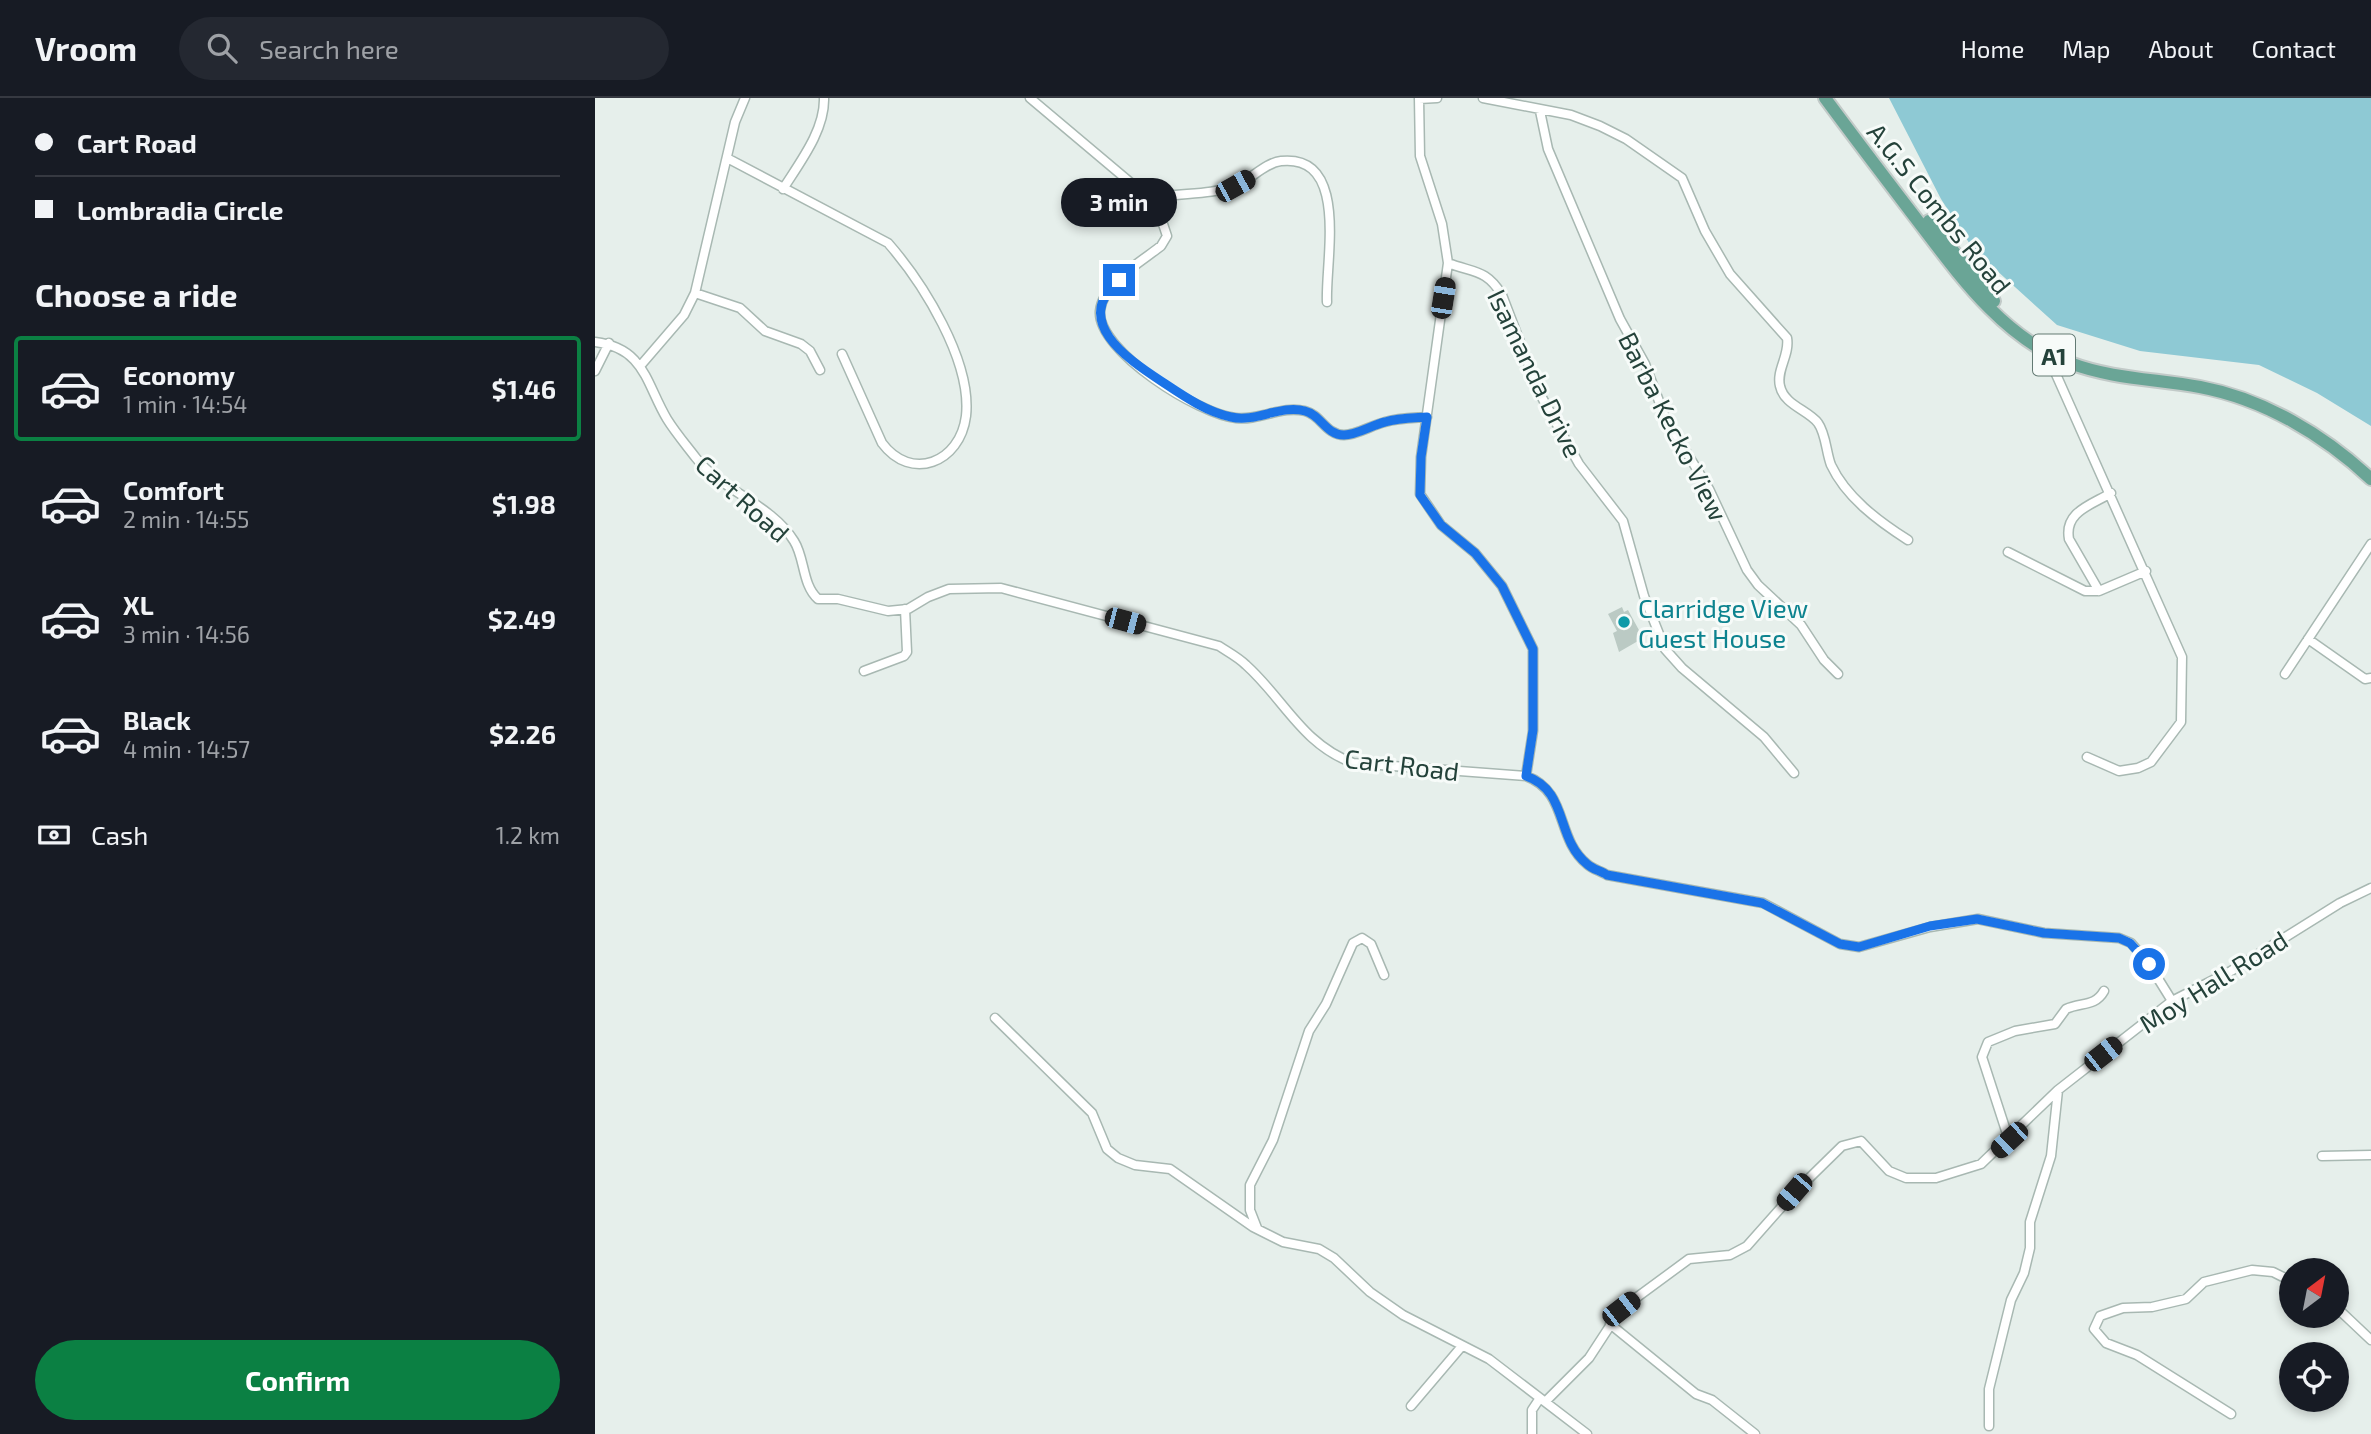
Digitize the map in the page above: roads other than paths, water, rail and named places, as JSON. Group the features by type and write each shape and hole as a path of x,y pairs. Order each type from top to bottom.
{"main road":[{"name":"A.G.S Combs Road","path":"1825,98 1976,295 2019,334 2056,353 2112,375 2203,388 2236,397 2302,426 2331,444 2371,479"},
{"name":"A.G.S Combs Road","path":"1835,98 1985,292 2022,329 2056,353 2113,370 2202,381 2238,391 2305,421 2334,438 2371,468"}],"street":[{"path":"641,365 684,315 695,293 735,122 745,98"},
{"path":"783,189 807,152 825,111 824,98"},
{"path":"1030,98 1102,162 1150,199 1158,209 1167,236 1161,246 1108,290 1100,311 1105,332 1118,351 1178,392 1234,418 1256,418 1294,410 1306,411 1335,434 1347,435 1388,421 1427,417"},
{"path":"1437,98 1419,99 1420,156 1442,223 1448,263 1421,457 1420,495 1441,525 1475,553 1502,586 1533,649 1533,730 1526,776 1541,781 1554,796 1574,849 1587,864 1607,875 1762,903 1840,944 1859,947 1930,926 1977,919 2044,933 2119,938 2130,943 2149,964 2172,1002"},
{"path":"1483,98 1571,116 1600,126 1626,139 1682,178 1705,231 1730,274 1787,338 1789,347 1779,380 1784,394 1820,426 1828,458 1840,483 1885,525 1908,540"},
{"name":"Barba Kecko View","path":"1540,111 1548,149 1620,318 1645,364 1665,417 1709,489 1747,570 1758,585 1801,625 1838,674"},
{"path":"727,158 888,243 927,296 961,373 966,417 951,450 942,458 925,464 907,464 891,454 882,443 842,354"},
{"path":"1150,199 1235,186 1271,164 1282,161 1308,167 1319,174 1328,193 1327,302"},
{"name":"Isamanda Drive","path":"1448,263 1482,272 1492,280 1502,295 1540,394 1579,464 1622,522 1644,596 1665,649 1682,668 1764,737 1794,773"},
{"path":"695,293 740,309 765,331 801,344 810,351 820,370"},
{"path":"595,342 609,343 595,371"},
{"name":"Cart Road","path":"609,343 641,365 667,419 699,461 776,520 794,540 803,559 810,593 827,601 838,599 888,611 905,610 949,589 1001,588 1219,646 1246,664 1290,717 1330,754 1353,763 1526,776"},
{"path":"2056,353 2055,372 2146,571 2182,657 2181,722 2151,762 2138,768 2119,771 2087,757"},
{"path":"2099,591 2067,531 2074,515 2111,494"},
{"path":"2285,674 2371,544"},
{"path":"2008,552 2084,591 2099,591 2146,571"},
{"path":"864,671 904,656 907,652 905,610"},
{"path":"2308,639 2365,679 2371,678"},
{"name":"Moy Hall Road","path":"1543,1399 1589,1358 1621,1309 1689,1259 1730,1255 1747,1246 1794,1192 1850,1142 1861,1141 1889,1171 1906,1178 1936,1178 1981,1164 2058,1090 2172,1002 2231,971 2340,903 2371,888"},
{"path":"1257,1228 1250,1210 1250,1185 1273,1140 1309,1031 1326,1004 1353,943 1362,939 1371,944 1384,975"},
{"path":"2009,1140 1982,1057 1988,1042 2015,1031 2055,1024 2066,1009 2099,1000 2104,991"},
{"path":"995,1018 1091,1113 1107,1149 1118,1158 1135,1165 1170,1169 1257,1228 1283,1242 1319,1249 1334,1258 1370,1292 1403,1315 1489,1359 1587,1434"},
{"path":"1989,1426 1989,1389 2011,1300 2024,1273 2030,1248 2030,1222 2051,1156 2058,1090"},
{"path":"2322,1156 2371,1155"},
{"path":"2231,1414 2137,1355 2106,1343 2094,1329 2100,1316 2123,1308 2152,1307 2186,1299 2204,1282 2252,1270 2279,1275"},
{"path":"2349,1319 2371,1340"},
{"path":"1610,1324 1696,1394 1712,1400 1755,1434"},
{"path":"1411,1406 1462,1346"},
{"path":"1532,1434 1532,1410 1543,1399"}],"water":[{"path":"1889,98 2371,98 2371,426 2317,393 2259,365 2140,351 2057,325 1973,249 1941,199"}],"place":[{"name":"Clarridge View Guest House","path":"1624,622"}]}
